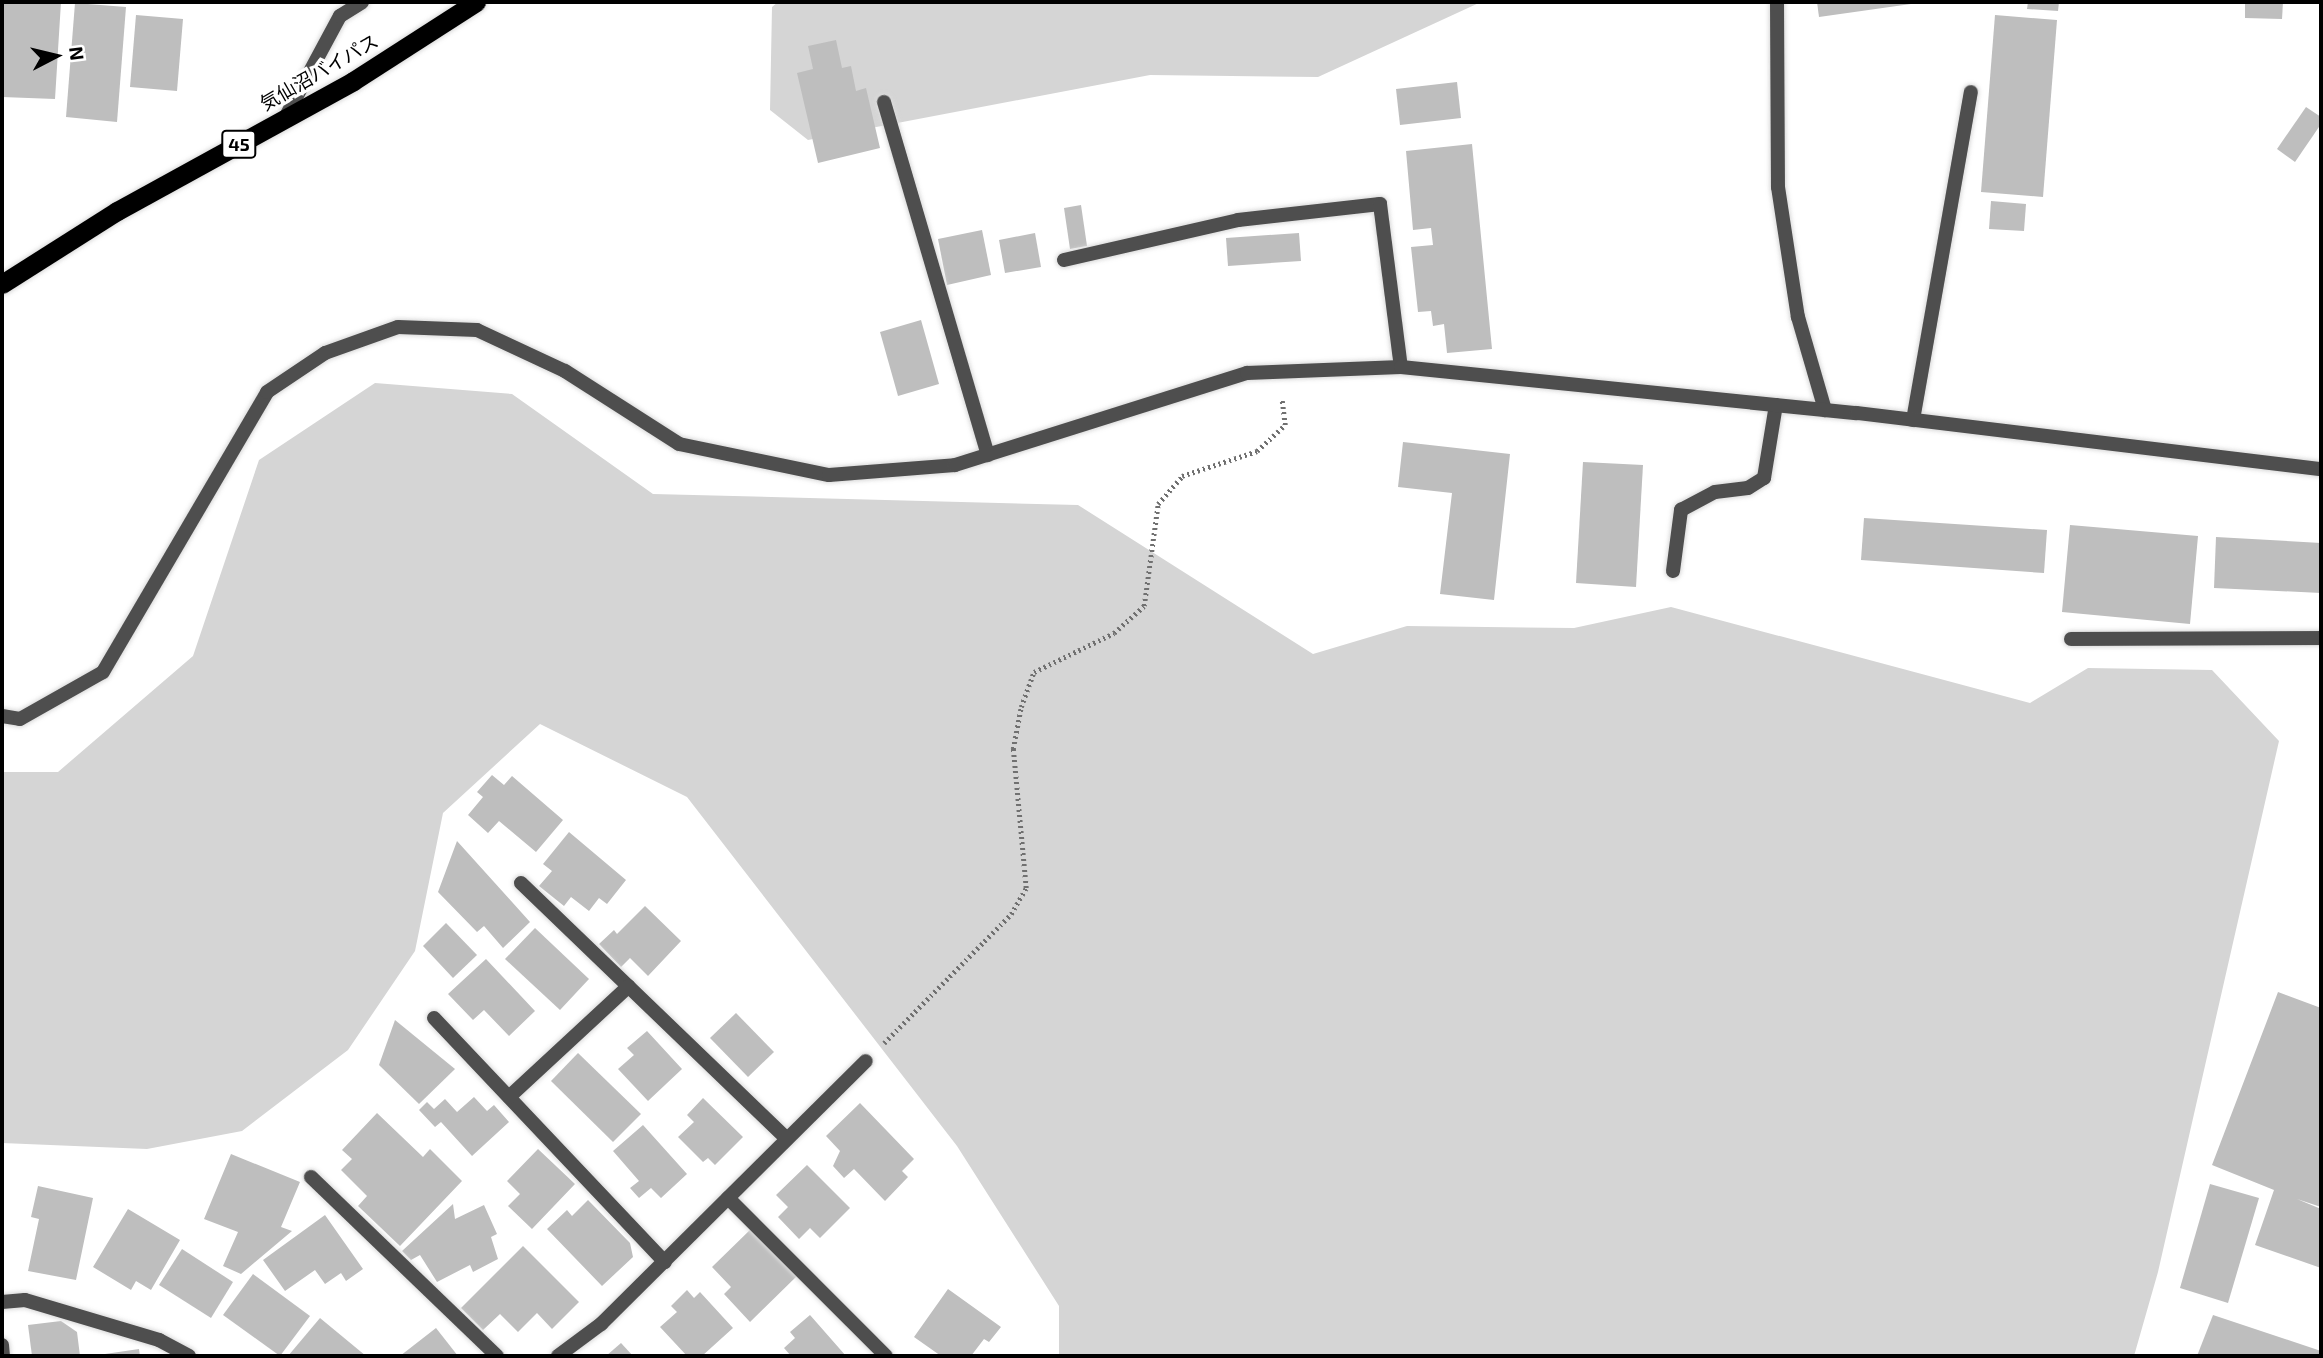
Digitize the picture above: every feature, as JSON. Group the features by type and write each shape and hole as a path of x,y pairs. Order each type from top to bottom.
{"highway":[{"name":"気仙沼バイパス","path":"2,284 11,270 284,119 476,2"}],"street":[{"path":"284,119 340,16 362,2"},
{"path":"1777,2 1778,187 1798,317 1825,410"},
{"path":"1913,420 1971,92"},
{"path":"884,102 988,455"},
{"path":"1064,260 1238,220 1380,204 1402,367"},
{"path":"2,716 20,719 103,672 267,393 325,353 398,327 477,330 565,371 679,444 829,475 955,465 1247,373 1402,367 1825,410 2321,469"},
{"path":"1673,571 1681,510 1716,492 1748,488 1764,478 1776,405"},
{"path":"2071,639 2321,638"},
{"path":"521,883 787,1139"},
{"path":"509,1097 629,986"},
{"path":"434,1018 664,1262"},
{"path":"558,1356 601,1324 866,1061"},
{"path":"311,1177 497,1356"},
{"path":"728,1198 886,1356"},
{"path":"2,1302 25,1300 159,1340 189,1356"},
{"path":"159,1340 161,1356"},
{"path":"2,1345 3,1356"}],"path":[{"path":"866,1061 1010,914 1026,888 1013,750 1021,707 1034,672 1114,633 1144,606 1158,504 1182,476 1257,450 1285,425 1277,372"}],"shaded area":[{"path":"778,2 1481,2 1318,77 1150,75 808,140 770,110 772,7"},
{"path":"375,383 512,394 653,494 1078,505 1313,654 1407,626 1574,628 1671,607 2030,703 2088,668 2212,670 2279,741 2158,1272 2134,1356 1059,1356 1059,1306 957,1146 687,797 540,724 443,813 415,951 348,1050 242,1131 147,1149 2,1143 2,772 58,772 193,656 259,460"}],"building":[{"path":"2,2 61,2 55,99 2,97"},
{"path":"1817,2 1918,2 1918,3 1819,17"},
{"path":"2028,2 2059,2 2058,11 2027,9"},
{"path":"2245,2 2283,2 2282,19 2245,18"},
{"path":"75,3 126,7 117,122 66,117"},
{"path":"136,15 183,19 177,91 130,87"},
{"path":"1995,15 2057,20 2043,197 1981,192"},
{"path":"836,40 842,68 851,66 856,91 866,88 880,148 818,163 797,73 813,69 808,46"},
{"path":"1457,82 1461,118 1400,125 1396,89"},
{"path":"2306,107 2321,117 2321,124 2295,162 2277,149"},
{"path":"1472,144 1492,349 1447,353 1444,324 1433,326 1431,311 1418,312 1411,247 1433,245 1431,228 1413,230 1406,151"},
{"path":"1991,201 2026,204 2024,231 1989,229"},
{"path":"1081,205 1087,246 1070,249 1064,208"},
{"path":"982,230 991,275 947,285 938,239"},
{"path":"1035,233 1041,267 1005,273 999,240"},
{"path":"1299,233 1301,261 1228,266 1226,238"},
{"path":"921,320 939,384 898,396 880,332"},
{"path":"1403,442 1510,454 1494,600 1440,594 1452,493 1398,487"},
{"path":"1583,462 1643,465 1636,587 1576,583"},
{"path":"1864,518 2047,530 2044,573 1861,560"},
{"path":"2070,525 2198,536 2190,624 2062,612"},
{"path":"2216,537 2321,543 2321,593 2214,588"},
{"path":"492,775 504,785 512,776 563,820 536,852 499,821 488,833 468,815 483,797 477,792"},
{"path":"569,832 626,880 607,904 599,898 589,911 571,897 564,906 539,886 552,871 543,864"},
{"path":"457,841 530,922 503,948 484,926 477,932 438,892"},
{"path":"645,906 681,941 648,976 630,958 621,967 599,944 614,930 617,934"},
{"path":"446,923 477,955 453,978 423,946"},
{"path":"535,928 589,979 560,1010 505,959"},
{"path":"486,959 535,1011 509,1036 484,1010 473,1020 448,994"},
{"path":"2278,992 2321,1008 2321,1207 2297,1199 2321,1209 2321,1268 2255,1245 2274,1190 2212,1165"},
{"path":"736,1013 774,1052 748,1077 710,1038"},
{"path":"395,1020 455,1069 419,1104 379,1065"},
{"path":"647,1031 682,1069 648,1101 618,1069 634,1055 627,1048"},
{"path":"578,1053 641,1114 613,1142 551,1081"},
{"path":"474,1097 487,1111 494,1105 509,1122 472,1156 441,1122 435,1127 419,1110 427,1102 434,1109 445,1099 457,1112"},
{"path":"703,1098 743,1137 715,1165 708,1158 703,1162 678,1137 694,1122 687,1115"},
{"path":"860,1103 914,1159 902,1171 908,1177 885,1201 854,1169 844,1178 833,1166 840,1151 826,1136"},
{"path":"377,1113 423,1157 430,1149 462,1181 400,1246 358,1206 367,1196 341,1170 352,1159 342,1150"},
{"path":"643,1125 687,1174 661,1198 651,1188 639,1198 630,1188 639,1181 613,1151"},
{"path":"538,1149 575,1184 532,1229 508,1206 520,1194 507,1181"},
{"path":"231,1154 300,1182 281,1227 292,1231 241,1274 223,1266 238,1232 204,1219"},
{"path":"807,1165 850,1208 820,1238 810,1228 799,1239 778,1217 788,1207 776,1195"},
{"path":"2210,1184 2259,1198 2228,1303 2180,1288"},
{"path":"38,1186 93,1198 76,1280 28,1271 39,1219 31,1217"},
{"path":"588,1200 630,1243 633,1257 602,1286 547,1229 567,1210 572,1216"},
{"path":"453,1204 455,1219 484,1205 497,1234 491,1237 498,1259 473,1272 470,1265 437,1282 420,1255 411,1260 402,1251"},
{"path":"128,1209 180,1240 151,1290 136,1281 131,1290 93,1267"},
{"path":"325,1215 363,1269 346,1281 341,1273 325,1284 315,1270 285,1291 263,1260"},
{"path":"752,1228 798,1275 750,1322 724,1294 731,1287 712,1267"},
{"path":"523,1246 579,1302 552,1329 537,1313 518,1332 500,1314 483,1330 461,1308"},
{"path":"182,1249 233,1282 211,1318 159,1285"},
{"path":"253,1274 310,1316 280,1356 223,1315"},
{"path":"948,1289 1001,1327 989,1342 984,1339 971,1356 941,1356 914,1337"},
{"path":"687,1290 694,1298 700,1292 733,1328 702,1356 687,1356 660,1327 677,1312 671,1306"},
{"path":"810,1315 846,1356 791,1356 784,1348 795,1338 790,1332"},
{"path":"2213,1315 2321,1351 2321,1356 2197,1356"},
{"path":"320,1318 366,1356 288,1356"},
{"path":"61,1321 77,1332 80,1356 32,1356 28,1325"},
{"path":"436,1328 458,1356 400,1356"},
{"path":"621,1343 633,1356 606,1356"},
{"path":"139,1349 140,1356 105,1356 105,1354"}]}
